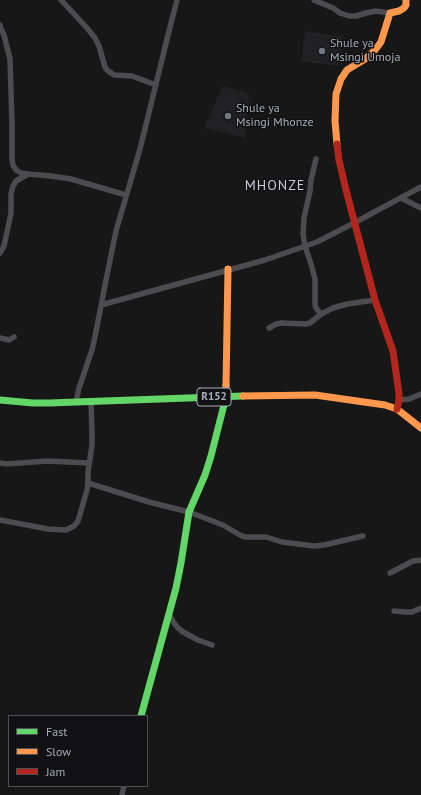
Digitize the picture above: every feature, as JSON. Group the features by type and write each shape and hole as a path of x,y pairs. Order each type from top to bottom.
{"street":[{"path":"61,0 95,38 107,70 114,75 132,76 156,85"},
{"path":"76,402 79,388 92,350 114,242 126,195 139,155 177,0"},
{"path":"314,0 349,16 356,16 376,11 390,13 399,11 406,5 406,0"},
{"path":"390,13 381,42 376,50 347,70 341,79 336,94 335,121 339,160 354,223 374,300 393,351 399,394 397,409"},
{"path":"0,25 10,59 12,159 16,170 28,174 71,179 126,195"},
{"path":"316,159 312,172 310,191 304,218 303,234 315,279 315,304 316,308 321,314"},
{"path":"0,253 4,246 11,213 12,186 16,181 28,174"},
{"path":"101,304 264,260 317,242 421,187"},
{"path":"402,198 421,208"},
{"path":"141,715 160,641 169,614 181,563 189,512 205,475 226,396 228,269"},
{"path":"269,328 280,323 310,323 321,314 333,308 374,300"},
{"path":"0,338 9,340 14,338"},
{"path":"399,400 409,399 421,394"},
{"name":"R152","path":"0,400 33,403 226,396 315,395 385,405 397,409 421,428"},
{"path":"0,520 48,529 62,530 74,526 78,521 85,500 88,483 89,462 92,445 91,402"},
{"path":"0,463 7,464 47,460 89,462"},
{"path":"88,483 149,502 189,512 223,525 245,537 266,538 282,542 314,546 363,536"},
{"path":"390,573 413,561 421,560"},
{"path":"394,611 412,612 421,608"},
{"path":"169,614 174,623 183,632 198,640 212,644"}],"shaded area":[{"path":"305,31 343,37 339,66 301,61"},
{"path":"223,86 249,93 245,138 204,128"}],"traffic: fast":[{"path":"141,715 176,588 189,512 205,475 211,456 226,397 226,385"},
{"path":"0,400 49,403 243,396"}],"traffic: slow":[{"path":"337,144 335,121 336,94 341,79 347,70 365,59 375,50 381,42 390,13 404,8 406,5 406,0"},
{"path":"226,385 228,269"},
{"path":"243,396 315,395 385,405 397,409 421,428"}],"traffic: jam":[{"path":"337,144 346,190 375,300 393,351 399,394 397,409"}],"place":[{"name":"Shule ya Msingi Umoja","path":"322,51"},
{"name":"Shule ya Msingi Mhonze","path":"228,116"}],"district":[{"name":"MHONZE","path":"275,186"}]}
